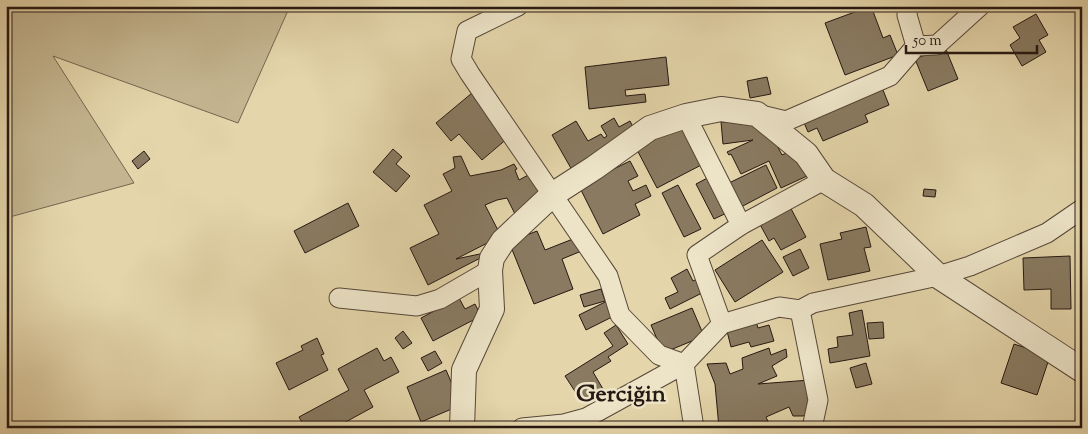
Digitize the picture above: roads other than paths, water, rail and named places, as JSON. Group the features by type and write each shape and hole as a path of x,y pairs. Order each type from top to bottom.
{"street":[{"path":"518,6 468,31 461,59 608,276 620,315 659,355 684,364"},
{"path":"908,6 907,15 916,46"},
{"path":"462,428 464,370 492,309 490,270 492,258 503,241 552,195 650,128 686,116 721,109 757,114 786,121 890,76 916,46 937,45 980,6"},
{"path":"757,114 806,154 824,180 864,205 938,276 1082,370"},
{"path":"686,116 741,225"},
{"path":"722,324 697,255 741,225 824,180"},
{"path":"522,428 564,424 586,418 684,364 722,324 779,307 800,310 813,303 938,276 970,266 1047,234 1082,209"},
{"path":"339,298 417,306 440,299 490,270"},
{"path":"800,310 818,400 812,428"},
{"path":"684,364 694,428"}],"district":[{"name":"Gerciğin","path":"621,393"}]}
